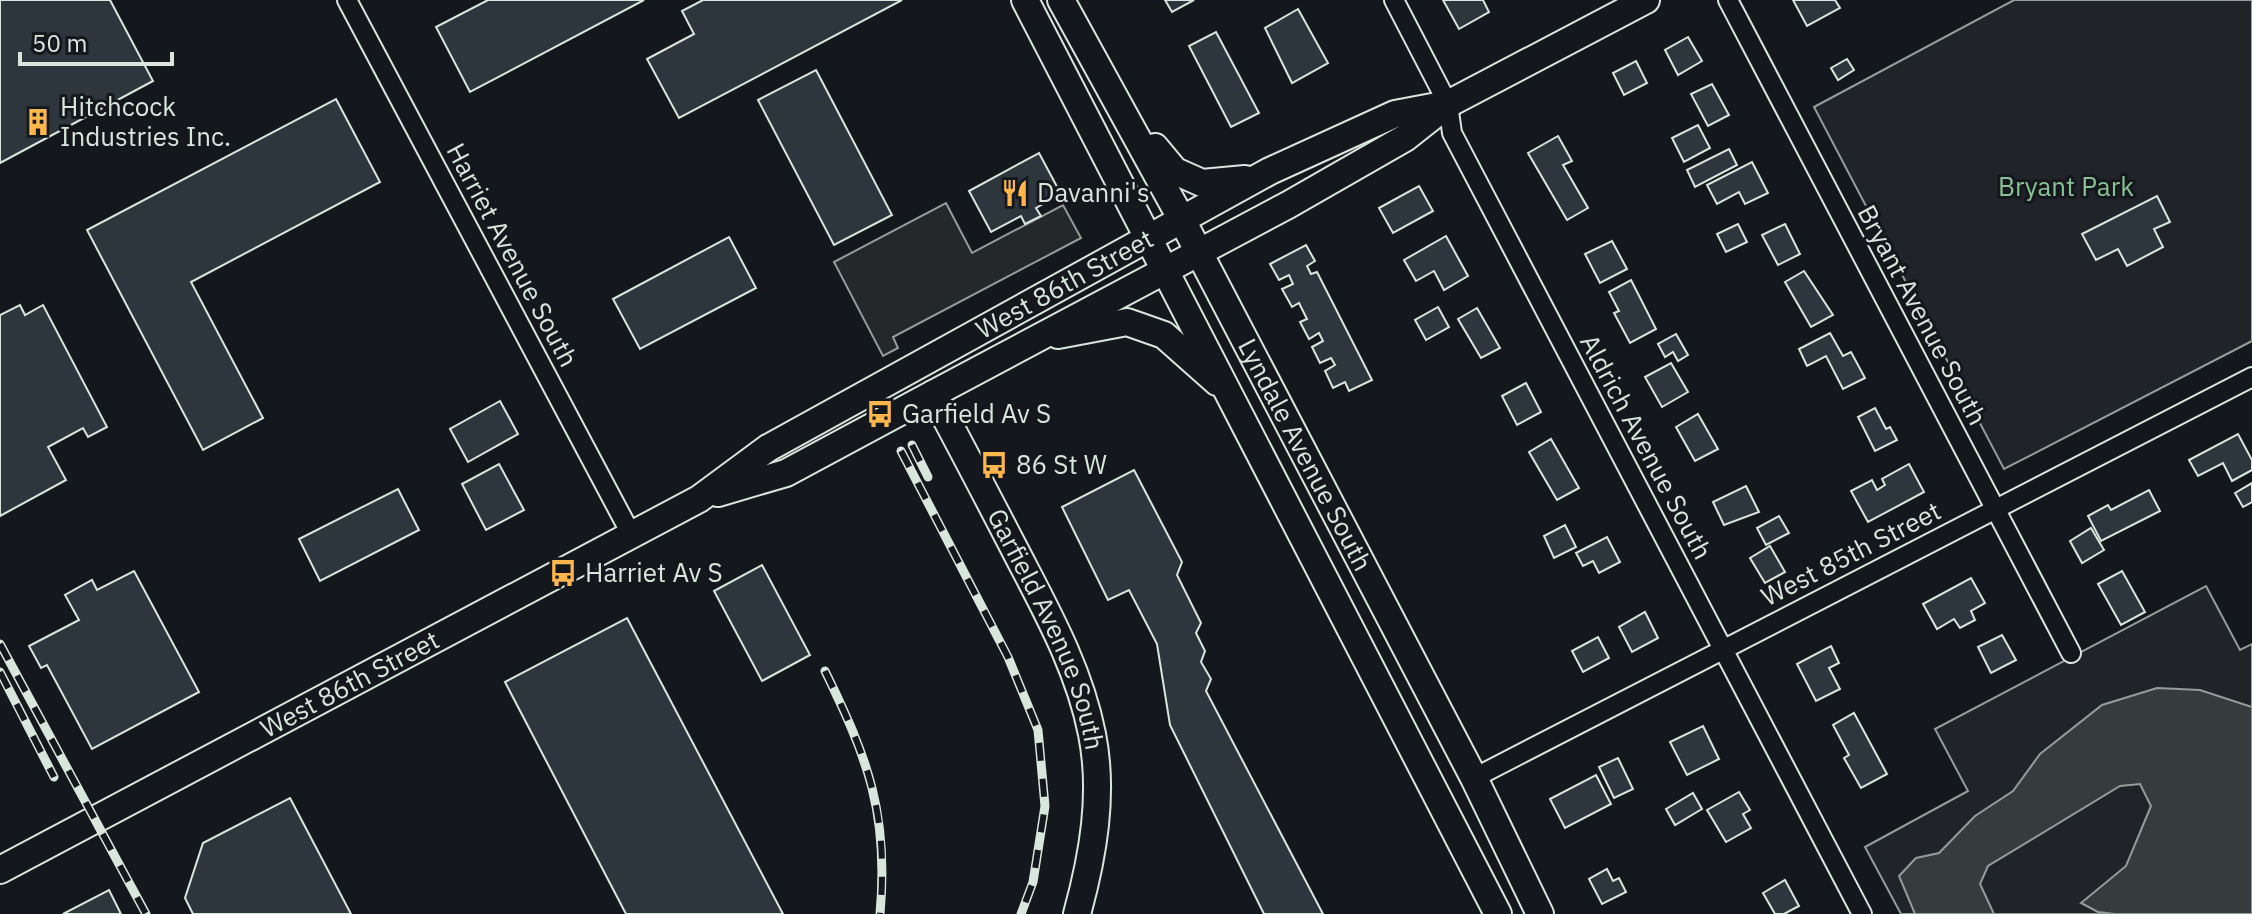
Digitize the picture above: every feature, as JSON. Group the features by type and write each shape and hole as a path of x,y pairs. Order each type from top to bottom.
{"street":[{"name":"Harriet Avenue South","path":"347,0 631,534"},
{"name":"Lyndale Avenue South","path":"1025,0 1498,914"},
{"name":"Lyndale Avenue South","path":"1061,0 1199,252 1474,778 1540,914"},
{"name":"Aldrich Avenue South","path":"1394,0 1448,104 1452,133 1862,914"},
{"name":"West 86th Street","path":"699,499 786,473 1199,252 1405,138 1448,104 1646,0"},
{"name":"Bryant Avenue South","path":"1728,0 2071,653"},
{"name":"West 86th Street","path":"0,870 699,499 768,448 1264,175 1395,114 1448,104"},
{"path":"1136,136 1158,149 1175,171 1202,183 1229,182 1264,175"},
{"path":"1038,338 1127,322 1164,335 1228,391"},
{"name":"Garfield Avenue South","path":"916,365 1058,632 1079,682 1093,736 1097,792 1093,847 1077,914"},
{"name":"West 85th Street","path":"1474,778 2252,377"}],"green space":[{"name":"Bryant Park","path":"2014,0 2252,0 2252,341 2004,469 1814,107"},
{"path":"2206,586 2240,650 2252,644 2252,914 1901,914 1865,847 1968,791 1935,729"}],"shaded area":[{"path":"946,203 972,253 1063,205 1081,238 893,337 898,348 883,356 834,262"},
{"path":"2157,688 2200,690 2252,707 2252,914 2115,914 2098,912 2081,903 2126,866 2151,806 2140,784 2120,786 1988,866 1980,884 1994,914 1915,914 1899,876 1916,858 1939,853 1975,816 2013,791 2040,754 2102,705"}],"building":[{"name":"Hitchcock Industries Inc.","path":"0,0 110,0 153,81 0,163"},
{"path":"488,0 644,0 470,92 436,27"},
{"path":"703,0 902,0 679,118 647,59 694,34 682,11"},
{"path":"1165,0 1194,0 1172,12"},
{"path":"1443,0 1483,0 1489,12 1459,29"},
{"path":"1793,0 1835,0 1840,8 1807,26"},
{"path":"1298,9 1328,63 1292,83 1265,28"},
{"path":"1216,32 1259,113 1231,127 1189,46"},
{"path":"1688,37 1702,61 1678,75 1665,50"},
{"path":"1847,59 1854,70 1838,80 1831,68"},
{"path":"1636,61 1647,83 1624,95 1613,73"},
{"path":"816,70 892,215 834,245 758,100"},
{"path":"1712,84 1729,115 1708,126 1691,94"},
{"path":"336,99 380,182 191,282 263,418 203,450 87,230"},
{"path":"1698,125 1710,148 1684,162 1672,138"},
{"path":"1558,136 1572,161 1563,165 1588,208 1567,220 1528,153"},
{"path":"1729,149 1737,165 1695,187 1687,170"},
{"name":"Davanni's","path":"1039,153 1061,194 1036,208 1041,216 1025,224 1021,216 991,232 969,191"},
{"path":"1752,162 1768,193 1745,204 1739,192 1717,204 1707,185"},
{"path":"1419,186 1433,211 1393,233 1379,208"},
{"path":"2157,196 2170,222 2154,229 2163,247 2127,266 2118,249 2096,260 2082,234"},
{"path":"1738,224 1747,242 1726,252 1717,234"},
{"path":"1785,224 1800,254 1778,265 1762,235"},
{"path":"1446,236 1468,276 1444,290 1434,271 1416,281 1404,260"},
{"path":"729,237 756,288 640,349 613,299"},
{"path":"1612,241 1627,269 1600,283 1585,254"},
{"path":"1306,245 1315,261 1307,266 1311,274 1317,272 1372,380 1349,391 1345,382 1333,388 1325,371 1335,365 1331,358 1320,363 1312,347 1323,341 1319,333 1309,339 1300,322 1307,319 1299,303 1292,307 1282,289 1293,284 1289,275 1279,280 1270,264"},
{"path":"1804,271 1833,315 1811,327 1785,282"},
{"path":"1631,280 1656,329 1630,343 1614,313 1619,311 1609,292"},
{"path":"20,305 25,315 43,305 107,427 88,437 83,428 48,447 66,480 0,516 0,315"},
{"path":"1438,307 1449,327 1426,340 1415,320"},
{"path":"1477,308 1500,348 1481,358 1458,319"},
{"path":"1830,333 1843,356 1851,352 1865,378 1843,389 1826,356 1807,366 1799,349"},
{"path":"1676,334 1688,355 1678,361 1673,352 1665,357 1658,344"},
{"path":"1671,363 1688,392 1662,407 1645,377"},
{"path":"1526,383 1541,412 1517,425 1502,396"},
{"path":"500,401 518,434 468,462 450,429"},
{"path":"1875,408 1886,429 1890,427 1897,440 1875,451 1858,417"},
{"path":"1698,414 1718,449 1695,461 1676,427"},
{"path":"2238,434 2252,460 2252,470 2232,481 2223,463 2198,476 2189,460"},
{"path":"1551,439 1579,488 1557,500 1529,452"},
{"path":"499,464 524,510 486,530 462,484"},
{"path":"1909,464 1924,492 1868,522 1851,491 1872,480 1877,490 1885,485 1882,479"},
{"path":"1134,470 1182,562 1177,575 1201,623 1196,633 1205,651 1201,662 1211,679 1206,691 1323,914 1264,914 1170,725 1157,644 1129,590 1108,600 1062,507"},
{"path":"2252,483 2252,502 2243,507 2235,493"},
{"path":"1746,486 1759,512 1724,525 1713,502"},
{"path":"398,489 419,530 320,581 299,539"},
{"path":"2149,490 2160,511 2101,541 2088,516 2108,505 2111,510"},
{"path":"1779,516 1789,533 1766,545 1757,528"},
{"path":"1565,525 1576,547 1554,558 1544,536"},
{"path":"2091,528 2104,550 2082,563 2070,541"},
{"path":"1607,537 1620,562 1599,573 1593,561 1583,566 1576,553"},
{"path":"1770,546 1785,572 1765,583 1750,558"},
{"path":"762,565 810,655 762,681 714,591"},
{"path":"134,571 199,692 92,749 47,665 41,668 29,646 79,620 65,595 92,580 97,590"},
{"path":"2122,571 2145,612 2121,625 2098,584"},
{"path":"1971,578 1985,603 1971,611 1975,620 1960,628 1954,619 1937,629 1923,604"},
{"path":"1645,612 1658,638 1632,652 1619,627"},
{"path":"627,618 783,914 626,914 505,682"},
{"path":"2002,635 2016,660 1991,673 1978,647"},
{"path":"1598,637 1609,658 1583,672 1572,651"},
{"path":"1831,646 1839,663 1829,668 1840,689 1816,701 1797,664"},
{"path":"1854,713 1887,774 1861,788 1844,758 1849,755 1833,725"},
{"path":"1703,726 1719,759 1687,775 1670,742"},
{"path":"1618,758 1633,789 1614,798 1599,767"},
{"path":"1596,775 1611,804 1565,828 1550,799"},
{"path":"1739,792 1750,810 1743,814 1751,828 1726,842 1707,810"},
{"path":"1693,793 1702,809 1675,825 1666,809"},
{"path":"290,798 351,914 193,914 185,898 203,843"},
{"path":"1607,869 1613,881 1619,878 1626,892 1602,904 1589,879"},
{"path":"1785,880 1799,906 1784,914 1775,914 1763,893"},
{"path":"109,890 121,914 63,914"}],"railway":[{"path":"912,445 928,477"},
{"path":"901,451 1008,657 1038,730 1045,806 1033,882 1021,914"},
{"path":"0,644 146,914"},
{"path":"825,671 853,732 872,788 881,846 880,914"},
{"path":"0,672 54,777"}],"place":[{"name":"Hitchcock Industries Inc.","path":"38,122"},
{"name":"Davanni's","path":"1015,193"},
{"name":"Garfield Av S","path":"880,414"},
{"name":"86 St W","path":"994,465"},
{"name":"Harriet Av S","path":"563,573"}]}
